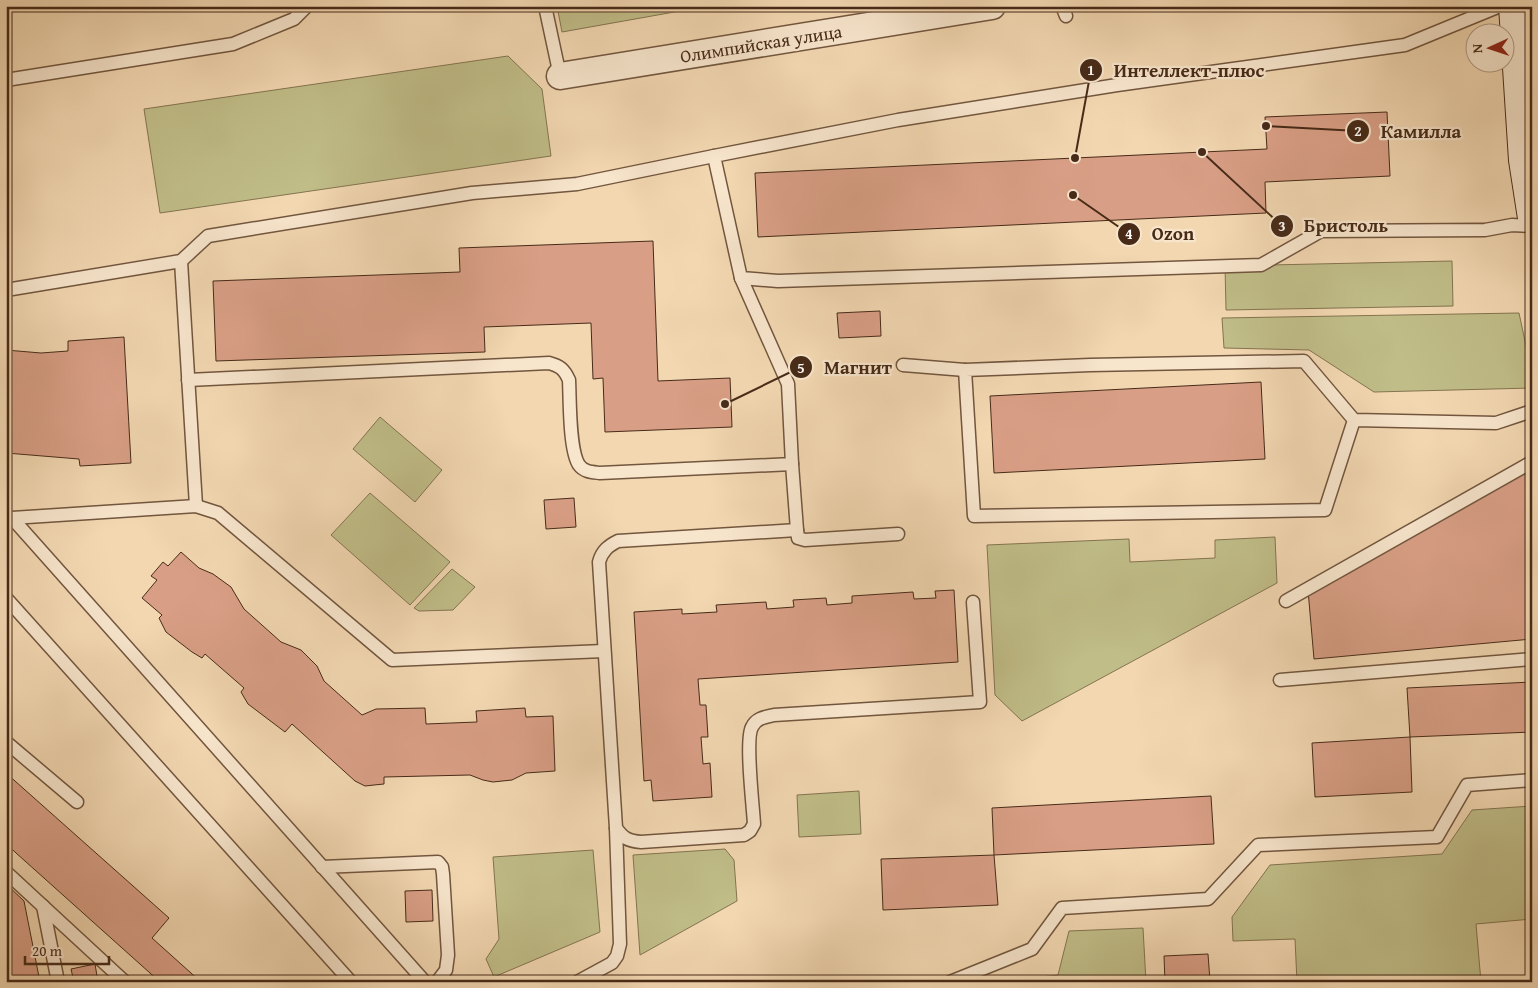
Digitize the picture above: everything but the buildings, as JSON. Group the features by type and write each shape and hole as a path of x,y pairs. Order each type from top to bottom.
{"main road":[{"path":"1513,6 1523,160 1532,218"}],"street":[{"name":"Олимпийская улица","path":"560,76 992,6"}],"lane":[{"path":"6,80 233,44 294,19 308,6"},
{"path":"545,6 560,76"},
{"path":"6,290 181,261 208,236 472,193 577,184 898,120 1117,85 1405,46 1500,6"},
{"path":"714,156 741,278 788,384 798,538 805,540 898,534"},
{"path":"741,278 778,282 1260,265 1321,231 1485,230 1512,225 1532,226"},
{"path":"181,261 196,506"},
{"path":"903,365 964,370 1304,360 1354,420 1496,423 1532,411"},
{"path":"188,380 549,363 559,366 564,370 569,380 574,452 580,466 588,472 792,464"},
{"path":"964,370 974,516 1325,510 1354,420"},
{"path":"1286,601 1532,462"},
{"path":"9,519 196,506 218,513 392,660 604,651"},
{"path":"9,519 425,982"},
{"path":"576,982 606,967 617,956 620,944 616,828 599,562 601,555 607,547 618,541 796,530"},
{"path":"6,598 351,982"},
{"path":"616,828 621,836 629,841 641,842 744,835 750,831 754,824 749,743 751,728 760,718 774,714 980,702 973,602"},
{"path":"1280,680 1532,659"},
{"path":"6,742 77,802"},
{"path":"950,982 1032,950 1062,908 1208,899 1258,845 1437,837 1467,784 1532,780"},
{"path":"322,867 438,862 442,867 443,874 448,956 446,970 437,982"},
{"path":"6,872 125,982"},
{"path":"43,906 58,982"}],"shaded area":[{"path":"557,6 708,6 562,32"},
{"path":"508,56 542,89 551,156 160,213 144,109"},
{"path":"1452,261 1453,306 1226,310 1225,266"},
{"path":"1519,313 1532,374 1532,388 1374,392 1309,350 1224,348 1222,318"},
{"path":"380,417 442,470 415,502 353,449"},
{"path":"370,493 450,562 410,605 331,535"},
{"path":"1275,537 1277,583 1022,721 995,695 987,545 1129,539 1130,562 1215,558 1215,540"},
{"path":"452,569 475,587 453,610 419,611 414,608"},
{"path":"859,791 861,834 799,837 797,795"},
{"path":"1532,806 1532,919 1476,924 1481,982 1297,982 1295,939 1233,941 1232,917 1270,865 1442,854 1472,810"},
{"path":"725,849 734,860 737,901 640,955 633,855"},
{"path":"593,850 600,932 494,977 486,959 499,939 493,857"},
{"path":"1143,928 1146,982 1014,982 1014,980 1058,975 1069,931"}],"place":[{"name":"Камилла","path":"1266,126"},
{"name":"Бристоль","path":"1202,152"},
{"name":"Интеллект-плюс","path":"1075,158"},
{"name":"Ozon","path":"1073,195"},
{"name":"Магнит","path":"725,404"}]}
